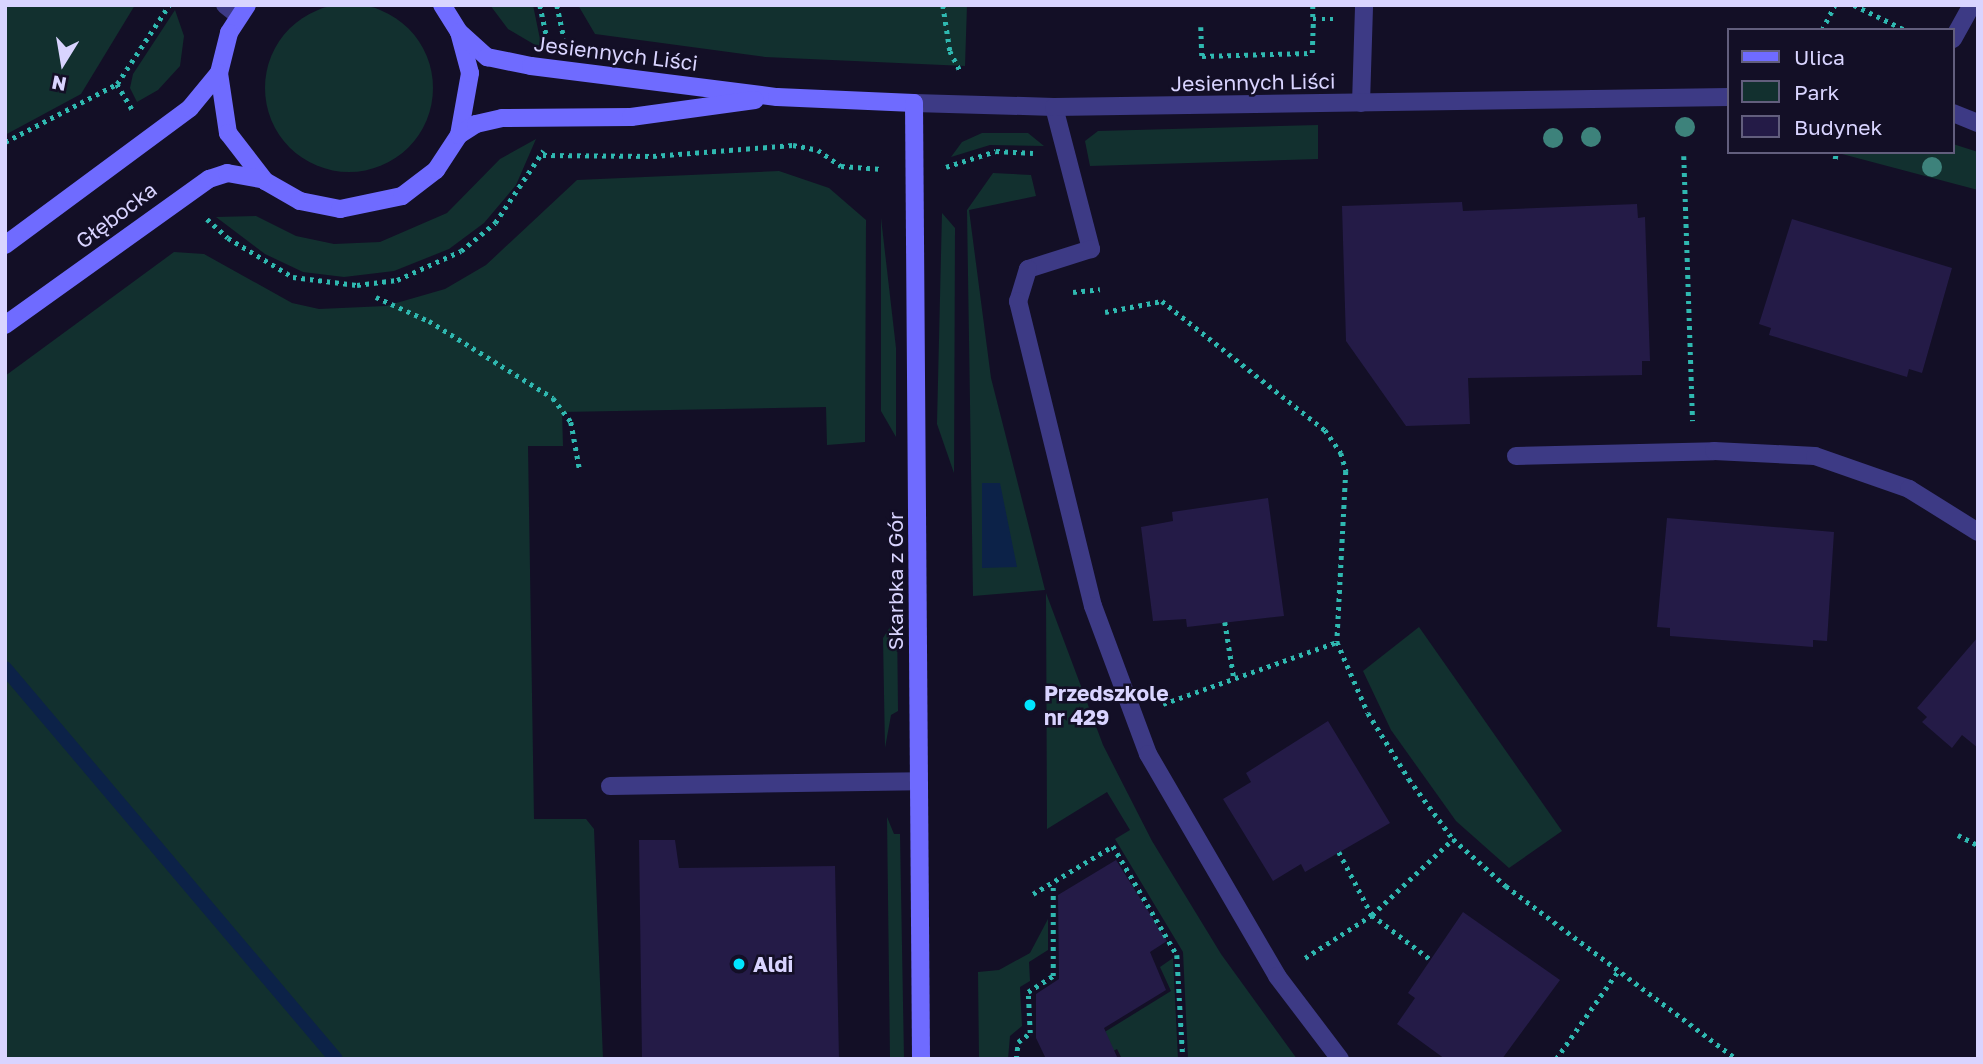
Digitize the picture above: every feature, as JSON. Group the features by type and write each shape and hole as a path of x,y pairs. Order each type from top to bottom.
{"street":[{"path":"442,5 459,32 470,73 460,135"},
{"path":"1361,103 1364,5"},
{"path":"1955,35 1972,5"},
{"path":"237,9 219,73 228,133 265,181"},
{"name":"Jesiennych Liści","path":"459,32 476,51 498,61 777,97 1054,107 1728,97"},
{"name":"Głębocka","path":"5,245 190,108 219,73"},
{"name":"Jesiennych Liści","path":"460,135 476,124 502,118 631,117 777,97"},
{"name":"Skarbka z Gór","path":"914,103 922,1059"},
{"path":"1054,107 1091,249 1028,269 1018,301 1093,606 1148,754 1278,976 1340,1059"},
{"path":"1955,114 1978,123"},
{"name":"Głębocka","path":"5,325 209,179 227,173 265,181 320,206 382,204 420,184 460,135"},
{"path":"1516,456 1714,451 1815,456 1909,489 1978,532"},
{"path":"610,786 918,781"}],"path":[{"path":"5,142 117,84 169,5"},
{"path":"557,5 564,46"},
{"path":"943,5 950,51 962,76"},
{"path":"1201,27 1202,55 1312,53 1313,5"},
{"path":"1823,28 1835,5"},
{"path":"1854,5 1901,28"},
{"path":"1313,19 1333,19 1333,29"},
{"path":"117,84 133,111"},
{"path":"543,155 653,156 793,145 818,150 841,166 915,169 944,168 996,151 1067,155"},
{"path":"1835,159 1836,154"},
{"path":"1684,156 1693,422"},
{"path":"376,297 429,321 553,398 571,422 580,471"},
{"path":"1105,312 1162,301 1308,412 1342,453 1346,471 1337,642 1387,746 1453,839 1618,971 1735,1059"},
{"path":"1225,622 1234,678"},
{"path":"1132,715 1337,642"},
{"path":"1958,835 1978,845"},
{"path":"1278,976 1372,915 1453,839"},
{"path":"1033,894 1053,886 1113,846 1177,955 1183,1059"},
{"path":"1339,852 1372,915 1431,960"},
{"path":"1016,1059 1018,1042 1030,1034 1028,992 1053,976 1053,886"},
{"path":"1556,1059 1618,971"}],"green space":[{"path":"349,4 381,10 409,28 427,56 433,88 427,120 409,148 381,166 349,172 317,166 289,148 271,120 265,88 271,56 289,28 317,10"},
{"path":"5,5 135,5 81,94 5,135"},
{"path":"490,5 533,5 542,49 508,29"},
{"path":"578,5 967,5 965,66 765,57 595,34"},
{"path":"175,10 184,36 180,66 158,90 137,102 130,88 133,74"},
{"path":"1318,125 1318,159 1090,166 1085,141 1098,131"},
{"path":"982,133 1028,133 1044,146 990,145 951,157 962,142"},
{"path":"536,139 516,185 484,223 449,249 394,271 344,277 303,272 265,254 216,217 256,216 296,236 334,244 380,242 447,213 500,159"},
{"path":"1955,145 1978,152 1978,190 1842,154 1955,154"},
{"path":"779,171 829,188 866,220 865,442 827,445 826,407 562,412 563,446 528,446 534,819 586,819 594,829 603,1059 5,1059 5,376 174,252 204,254 292,303 319,309 386,306 445,289 486,265 577,180"},
{"path":"993,173 1031,175 1036,196 969,210 991,378 1045,590 973,596 967,210"},
{"path":"942,213 955,228 954,473 937,424"},
{"path":"881,218 896,348 896,437 881,411"},
{"path":"1046,593 1103,745 1152,841 1221,954 1297,1059 1188,1059 1183,952 1115,839 1130,830 1107,792 1047,829"},
{"path":"897,616 898,711 891,715 885,748 883,638"},
{"path":"1419,627 1562,831 1509,868 1456,821 1391,730 1363,671"},
{"path":"887,817 894,834 900,834 904,1059 890,1059"},
{"path":"1048,919 1048,950 1029,962 1030,981 1020,987 1022,1026 1010,1036 1008,1059 979,1059 978,972 999,970 1030,953"},
{"path":"1173,958 1178,1059 1122,1059 1117,1049 1098,1059 1082,1046 1171,991 1160,967"}],"water":[{"path":"982,483 1000,483 1017,567 982,568"}],"building":[{"path":"1462,202 1463,211 1637,204 1638,218 1645,217 1650,361 1642,361 1642,375 1468,378 1470,424 1406,426 1346,341 1342,206"},
{"path":"1792,219 1952,268 1922,373 1909,369 1907,377 1769,335 1771,328 1759,324"},
{"path":"1268,498 1284,616 1187,627 1186,619 1153,621 1141,527 1173,521 1172,512"},
{"path":"1667,518 1834,532 1827,641 1813,640 1813,647 1670,636 1670,628 1657,627"},
{"path":"1978,637 1978,748 1962,735 1952,748 1922,722 1927,717 1917,708"},
{"path":"1328,721 1390,823 1305,872 1301,864 1273,881 1223,799 1251,782 1246,773"},
{"name":"Aldi","path":"639,840 675,840 679,868 835,866 839,1059 642,1059"},
{"path":"1116,860 1167,941 1150,952 1166,990 1104,1028 1118,1059 1046,1059 1036,1038 1036,994 1059,979 1058,895"},
{"path":"1463,912 1560,980 1502,1059 1445,1059 1397,1024 1415,998 1408,993"}],"waterway":[{"path":"5,668 336,1059"}],"place":[{"name":"Przedszkole nr 429","path":"1030,705"},
{"name":"Aldi","path":"739,964"}]}
